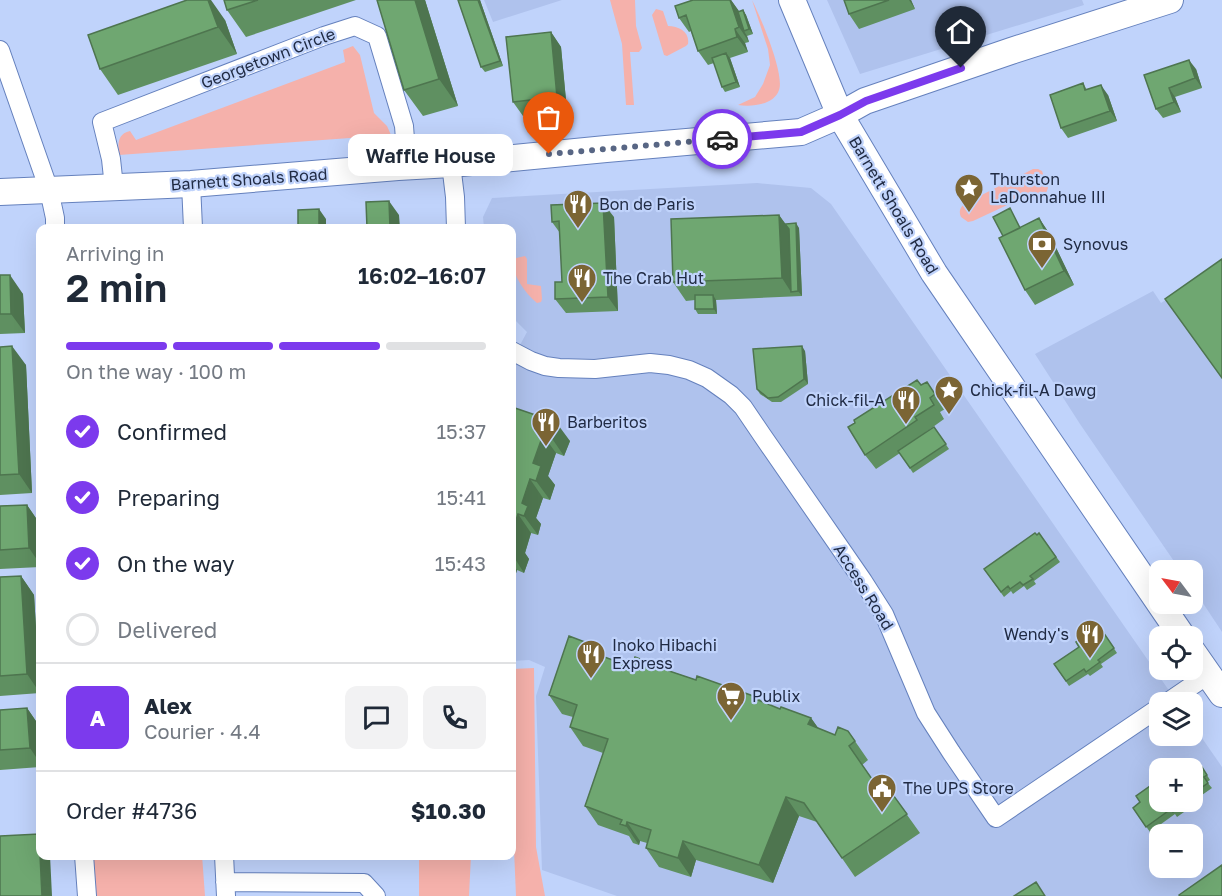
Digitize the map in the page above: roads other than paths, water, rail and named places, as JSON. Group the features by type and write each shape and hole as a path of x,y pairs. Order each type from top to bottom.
{"main road":[{"path":"792,0 840,115 866,101 1052,37 1170,0"},
{"name":"Barnett Shoals Road","path":"0,192 191,184 451,164 801,132 840,115 934,273 1175,626"},
{"path":"1203,666 1216,684"}],"street":[{"name":"Georgetown Circle","path":"114,187 111,159 102,122 355,26 377,36 404,126 407,166"},
{"path":"0,50 49,190 55,224"},
{"path":"451,164 456,224"},
{"path":"191,184 193,224"},
{"name":"Access Road","path":"516,353 545,366 559,368 595,369 650,363 669,365 707,378 731,395 743,407 863,580 884,614 926,713 996,818 1149,714"},
{"path":"1195,692 1216,684"},
{"path":"84,860 87,896"},
{"path":"224,860 226,889 364,883 376,896"}],"place":[{"name":"Waffle House","path":"549,154"},
{"name":"Thurston LaDonnahue III","path":"969,214"},
{"name":"Bon de Paris","path":"578,230"},
{"name":"Synovus","path":"1042,270"},
{"name":"The Crab Hut","path":"582,304"},
{"name":"Chick-fil-A Dawg","path":"949,416"},
{"name":"Chick-fil-A","path":"906,426"},
{"name":"Barberitos","path":"546,448"},
{"name":"Wendy's","path":"1090,660"},
{"name":"Inoko Hibachi Express","path":"591,680"},
{"name":"Publix","path":"731,722"},
{"name":"The UPS Store","path":"882,814"}]}
